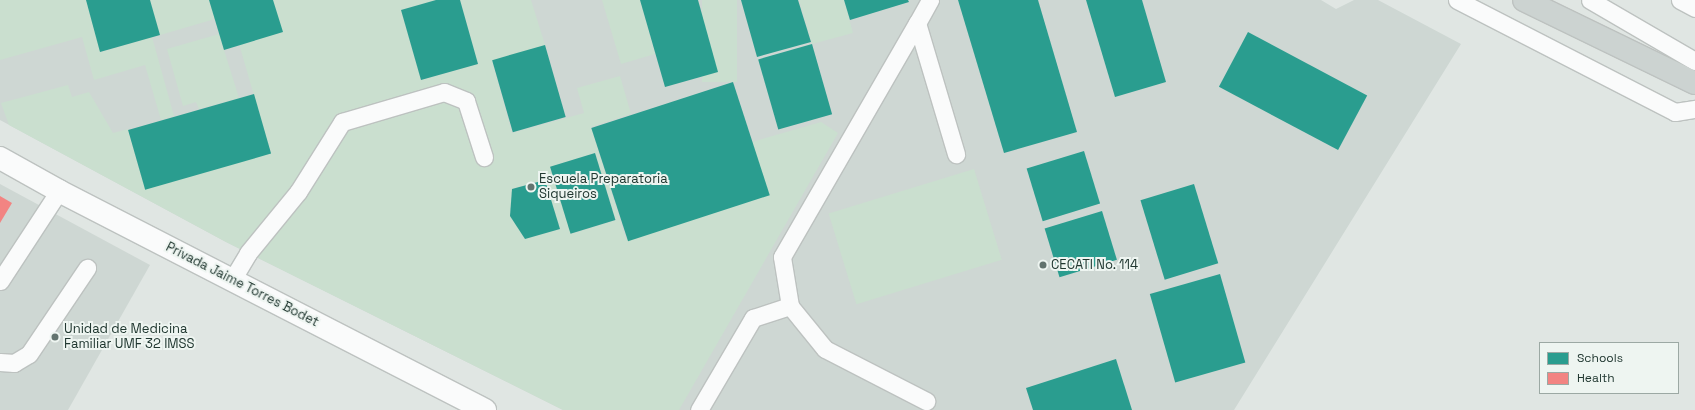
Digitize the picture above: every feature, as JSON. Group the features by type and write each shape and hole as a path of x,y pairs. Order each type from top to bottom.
{"main road":[{"path":"1524,0 1695,83"}],"street":[{"name":"Privada Jaime Torres Bodet","path":"0,158 59,191 485,410"}],"lane":[{"path":"926,401 825,349 790,306 782,257 930,0"},
{"path":"1457,0 1675,112 1695,109"},
{"path":"1590,0 1695,61"},
{"path":"1680,0 1695,8"},
{"path":"917,22 956,154"},
{"path":"232,280 248,252 298,192 342,122 444,92 466,101 484,157"},
{"path":"0,281 59,191"},
{"path":"0,362 14,363 29,354 87,268"},
{"path":"699,410 753,318 790,306"}],"shaded area":[{"path":"0,0 1321,0 1336,9 1354,0 1378,0 1461,44 1234,410 563,410 226,242 0,120"},
{"name":"Unidad de Medicina Familiar UMF 32 IMSS","path":"0,184 150,265 68,410 0,410"}],"green space":[{"path":"0,0 86,0 101,52 152,37 174,116 161,120 145,65 94,80 82,37 0,60"},
{"path":"150,0 209,0 215,19 160,35"},
{"name":"Escuela Preparatoria Siqueiros","path":"273,0 436,0 401,10 421,80 478,64 460,0 531,0 545,45 492,61 512,133 584,113 577,88 620,76 631,114 591,127 626,239 768,195 752,142 821,122 838,133 679,410 563,410 226,242 9,125 1,103 68,85 72,97 89,92 113,133 128,129 145,189 271,153 239,44 282,32","holes":["595,153 616,220 571,234 550,167","545,180 560,229 525,239 510,216 512,189"]},
{"path":"602,0 640,0 655,54 621,64"},
{"path":"702,0 737,0 737,82 702,82"},
{"path":"799,0 844,0 853,33 812,44"},
{"path":"219,34 239,98 199,109 196,102 183,106 167,49"},
{"path":"974,169 1002,260 856,304 829,213"}],"building: Schools":[{"path":"86,0 150,0 160,35 100,52"},
{"path":"209,0 273,0 283,32 224,50"},
{"path":"436,0 460,0 478,64 421,80 401,10"},
{"path":"640,0 698,0 718,72 665,87"},
{"path":"741,0 798,0 811,42 757,57"},
{"path":"844,0 908,0 909,2 850,20"},
{"path":"958,0 1038,0 1077,132 1004,153"},
{"path":"1086,0 1142,0 1166,82 1115,97"},
{"path":"1248,32 1367,95 1338,150 1219,87"},
{"path":"812,44 832,114 778,130 758,59"},
{"path":"545,45 566,117 513,132 492,60"},
{"path":"733,82 770,195 628,241 591,128"},
{"path":"254,94 271,154 145,190 128,130"},
{"path":"1084,151 1100,204 1043,221 1027,169"},
{"path":"595,153 615,220 571,234 550,167"},
{"path":"545,180 560,229 525,239 510,216 512,189"},
{"path":"1194,184 1218,263 1165,280 1140,200"},
{"path":"1102,211 1117,260 1060,277 1045,229"},
{"path":"1220,274 1245,362 1175,383 1150,294"},
{"path":"1116,359 1132,410 1033,410 1026,388"}],"building: Health":[{"path":"0,196 12,203 0,223"}],"place":[{"name":"Escuela Preparatoria Siqueiros","path":"531,187"},
{"name":"CECATI No. 114","path":"1043,265"},
{"name":"Unidad de Medicina Familiar UMF 32 IMSS","path":"55,337"}]}
